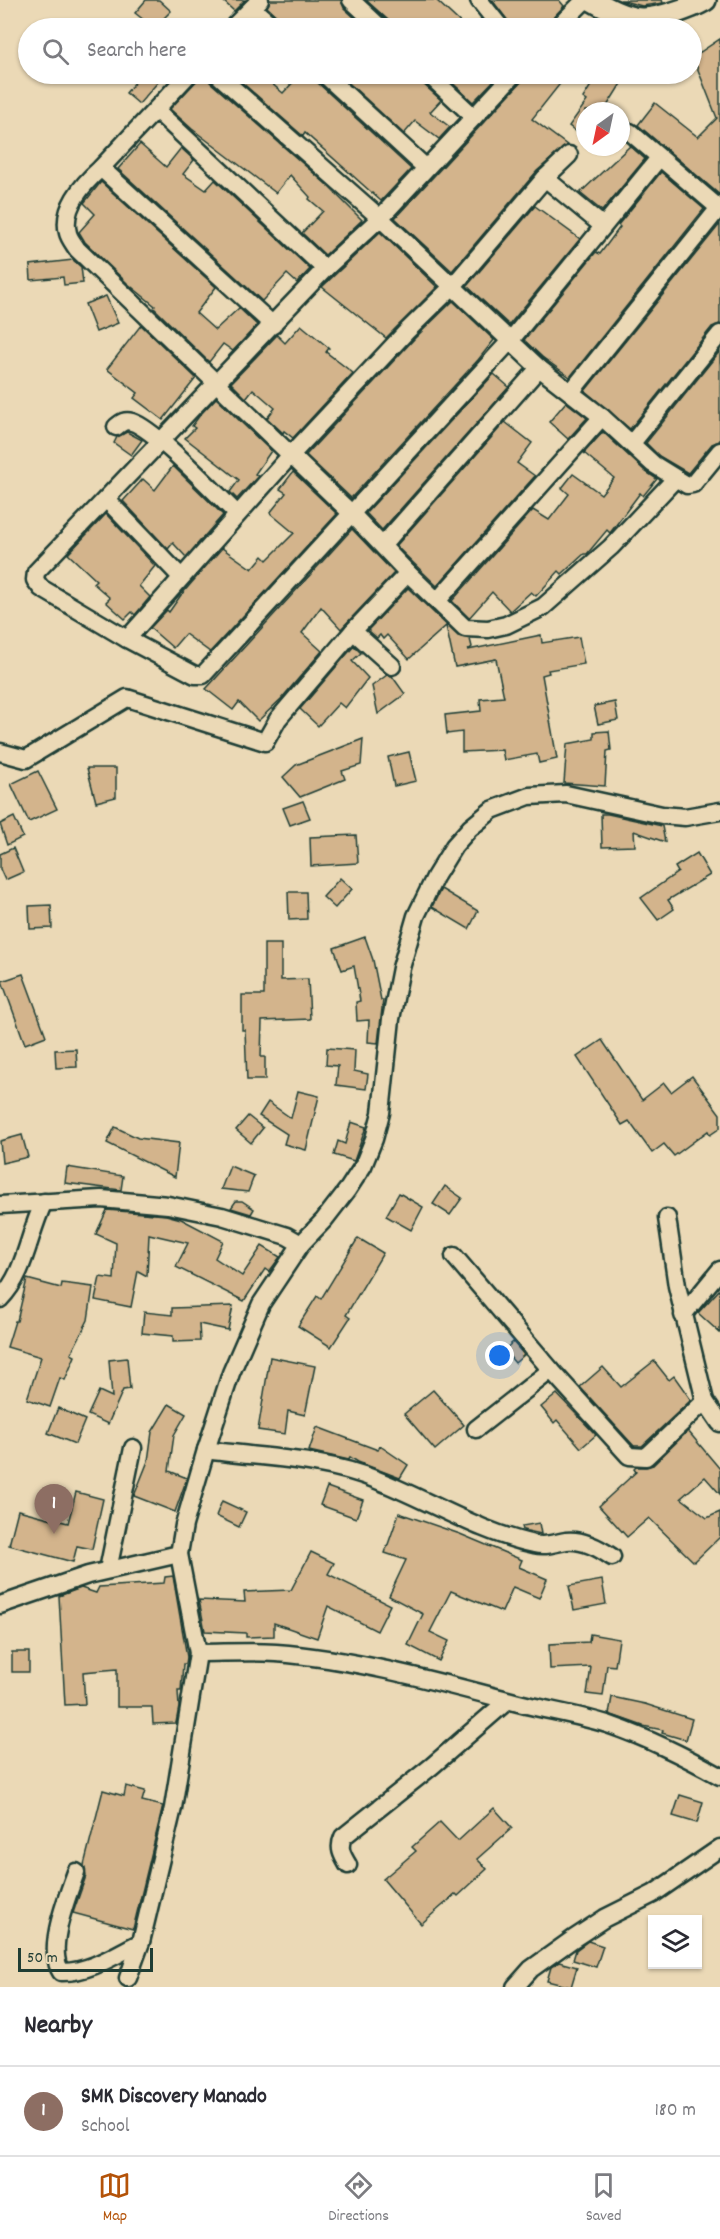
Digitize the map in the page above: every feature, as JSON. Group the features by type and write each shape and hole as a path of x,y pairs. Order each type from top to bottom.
{"street":[{"path":"351,0 370,18"},
{"path":"479,0 493,18"},
{"path":"567,18 585,0"},
{"path":"592,0 610,10 638,18"},
{"path":"648,18 665,15 705,0"},
{"path":"242,18 256,4 267,18"},
{"path":"180,84 88,179 74,197 69,212 68,233 77,249 351,513 465,628 488,629 506,625 543,607 611,547 675,479"},
{"path":"228,84 380,218 539,368 602,417 653,464 687,486 693,484 720,451"},
{"path":"335,84 426,168"},
{"path":"439,84 474,117"},
{"path":"505,84 380,218 325,269 36,572 35,580 41,588 127,639 195,675 202,675 510,341 659,158"},
{"path":"156,110 325,269"},
{"path":"571,392 719,208 630,132"},
{"path":"127,639 237,514 407,331 453,286 545,178 569,155"},
{"path":"101,168 273,325"},
{"path":"545,178 603,226"},
{"path":"632,443 720,334"},
{"path":"383,545 539,368"},
{"path":"438,600 602,417"},
{"path":"116,427 123,421 141,425 237,514"},
{"path":"106,499 181,577"},
{"path":"0,752 26,759 127,698 265,742 278,719 353,631 408,573"},
{"path":"353,631 392,666"},
{"path":"128,1978 141,1942 173,1808 198,1653 179,1554 184,1525 231,1373 261,1304 301,1244 330,1212 363,1166 374,1139 381,1113 391,1019 400,968 416,916 435,877 454,846 470,828 492,810 529,796 566,794 662,815 685,817 720,811"},
{"path":"0,1205 101,1199 168,1205 222,1216 287,1236 301,1244"},
{"path":"0,1299 7,1292 23,1263 35,1220 44,1202"},
{"path":"454,1256 551,1370 629,1456 646,1457 714,1410 683,1315 667,1218"},
{"path":"683,1315 720,1270"},
{"path":"476,1429 551,1370"},
{"path":"108,1570 133,1448"},
{"path":"206,1450 317,1464 345,1470 376,1479 421,1501 517,1539 550,1546 568,1541 584,1542 602,1549 612,1557"},
{"path":"0,1605 108,1570 179,1554"},
{"path":"198,1653 274,1653 338,1660 473,1690 507,1701 563,1712 613,1726 720,1776"},
{"path":"348,1865 341,1854 340,1844 343,1837 432,1766 507,1701"},
{"path":"515,1987 531,1970 573,1939 605,1918 653,1894 720,1848"},
{"path":"76,1872 58,1934 55,1955 56,1965 61,1972 72,1973 96,1965 141,1942"}],"building":[{"path":"146,0 159,0 171,11 164,18 141,18 135,13"},
{"path":"222,0 245,0 234,11"},
{"path":"270,0 341,0 344,8 355,18 279,18 267,7"},
{"path":"366,0 436,0 455,18 386,18"},
{"path":"492,0 559,0 564,6 553,18 506,18"},
{"path":"620,0 662,0 663,3 642,6"},
{"path":"720,39 720,195 638,125 655,103 698,137 717,118 702,80 702,51"},
{"path":"134,84 156,84 139,104 126,93"},
{"path":"194,84 212,84 326,184 362,220 325,255 302,233 323,211 309,199 310,197 290,175 276,193 192,129 170,109"},
{"path":"243,84 272,84 283,93 292,84 319,84 411,169 381,201 305,133 303,136"},
{"path":"350,84 423,84 441,100 430,112 450,127 439,139 415,121 404,134"},
{"path":"454,84 490,84 473,102"},
{"path":"519,84 560,84 532,119 567,145 537,171 452,271 395,218"},
{"path":"592,84 621,84 610,102 587,101 583,98"},
{"path":"576,116 576,131 569,126"},
{"path":"140,144 166,167 181,148 194,160 183,174 206,190 215,180 310,269 297,283 287,274 262,301 118,169"},
{"path":"630,146 645,159 602,211 580,193 619,156 630,156"},
{"path":"661,172 704,209 570,377 542,357 524,340 596,252 600,254 620,227 618,225"},
{"path":"101,182 216,287 196,313 215,330 239,308 257,325 233,351 223,344 209,362 154,308 155,306 127,283 85,242 79,232 95,214 84,203"},
{"path":"535,206 580,239 509,325 467,286"},
{"path":"720,224 720,324 712,327 630,429 585,391"},
{"path":"380,232 437,287 386,338 322,287"},
{"path":"73,260 81,267 83,283 64,285 63,277 31,280 30,265"},
{"path":"106,296 118,323 96,332 85,304"},
{"path":"453,301 494,340 351,498 306,455 415,338"},
{"path":"141,325 196,378 163,420 134,398 138,393 107,369"},
{"path":"301,325 329,348 326,352 353,373 293,438 284,431 283,433 267,418 275,408 253,389 246,398 231,383 277,335 285,343"},
{"path":"720,351 720,441 712,444 688,473 659,456 646,443"},
{"path":"494,374 509,387 382,530 366,513"},
{"path":"216,398 271,451 255,474 258,476 237,499 230,492 239,480 185,438 195,428 192,426 200,415"},
{"path":"566,402 587,418 568,439 549,422"},
{"path":"505,422 532,443 517,463 535,476 437,586 396,546"},
{"path":"127,432 142,440 131,455 114,443 117,437"},
{"path":"603,432 646,472 657,479 643,496 640,493 610,533 607,530 587,554 584,554 562,574 559,571 536,596 531,592 510,611 492,592 469,618 452,601 533,510 549,520 569,494 562,488 573,474 601,494 614,478 584,453"},
{"path":"173,466 223,515 186,557 173,543 168,549 123,501 143,479 155,490"},
{"path":"293,472 337,514 210,652 185,634 173,648 150,628 167,610 169,612 222,548 252,569 263,556 267,560 294,533 270,513 286,493 280,489"},
{"path":"106,514 155,566 139,586 150,597 135,615 132,612 125,619 106,602 110,598 93,583 96,580 68,554"},
{"path":"352,529 394,573 341,629 321,607 302,633 322,651 281,699 258,721 239,702 233,710 206,689"},
{"path":"408,588 458,636 470,639 472,647 468,650 541,635 542,643 579,637 584,664 548,670 549,673 542,675 557,759 539,763 537,754 504,760 502,750 462,752 462,732 447,734 445,715 481,711 480,699 504,697 496,659 455,667 446,626 409,659 387,635 383,639 380,635 377,638 368,630"},
{"path":"354,646 361,653 352,661 368,678 345,708 339,703 318,726 300,709"},
{"path":"387,675 392,676 405,694 378,714 372,686"},
{"path":"615,702 618,720 598,724 594,706"},
{"path":"609,731 611,750 607,751 605,786 564,783 567,744 594,739 594,732"},
{"path":"363,739 361,765 342,771 345,779 300,797 283,777 296,765"},
{"path":"409,752 416,781 394,786 388,757"},
{"path":"87,768 116,768 116,797 96,802"},
{"path":"38,771 57,809 29,822 11,784"},
{"path":"303,801 310,818 290,825 283,808"},
{"path":"601,814 662,826 665,842 634,831 635,846 602,847"},
{"path":"14,817 23,837 7,845 0,824"},
{"path":"356,835 358,863 311,866 310,837"},
{"path":"13,848 23,872 5,880 0,869 0,854"},
{"path":"697,853 710,875 668,900 674,909 658,920 641,898 678,872 675,867"},
{"path":"340,878 352,889 335,908 323,897"},
{"path":"441,889 478,911 469,929 432,907"},
{"path":"288,892 306,892 307,919 289,920"},
{"path":"51,905 52,928 30,929 29,906"},
{"path":"365,937 373,960 381,1000 383,1000 378,1043 368,1042 369,1020 357,1021 356,1002 360,1001 354,966 342,970 334,948"},
{"path":"264,944 281,944 281,980 308,979 310,1019 262,1021 261,1057 265,1057 265,1080 247,1080 245,1030 242,1030 242,995 264,995"},
{"path":"23,974 46,1036 25,1044 2,981"},
{"path":"602,1040 642,1100 664,1083 671,1092 692,1076 720,1114 720,1128 710,1135 708,1131 674,1156 664,1144 652,1153 629,1121 622,1125 577,1057"},
{"path":"327,1048 355,1050 354,1071 368,1074 366,1089 336,1085 338,1066 326,1065"},
{"path":"76,1049 77,1067 56,1068 55,1050"},
{"path":"298,1091 319,1096 306,1150 284,1144 287,1134 259,1116 268,1102 291,1118"},
{"path":"248,1116 263,1128 251,1143 236,1130"},
{"path":"351,1122 366,1127 354,1161 334,1155 338,1141 345,1144"},
{"path":"115,1127 138,1138 179,1143 175,1177 107,1143"},
{"path":"22,1135 28,1157 2,1163 0,1141"},
{"path":"230,1166 254,1176 248,1192 221,1189"},
{"path":"67,1167 123,1176 121,1190 65,1183"},
{"path":"445,1186 462,1198 450,1215 433,1204"},
{"path":"399,1193 423,1207 411,1230 386,1216"},
{"path":"236,1201 242,1201 254,1209 251,1214 231,1208"},
{"path":"107,1210 166,1215 181,1219 223,1241 215,1258 242,1276 262,1246 280,1257 269,1272 265,1269 244,1301 176,1267 188,1243 149,1234 147,1276 138,1271 131,1307 95,1300 100,1277 114,1279 116,1243 96,1234"},
{"path":"358,1238 383,1253 346,1315 350,1318 331,1347 298,1326 317,1296 321,1299"},
{"path":"27,1279 61,1288 62,1283 93,1287 88,1320 71,1354 75,1356 65,1380 60,1378 50,1407 27,1399 41,1357 7,1347 15,1321 17,1321"},
{"path":"720,1289 720,1333 698,1313"},
{"path":"233,1306 228,1330 199,1324 200,1341 173,1342 173,1336 142,1333 144,1312 172,1315 172,1308"},
{"path":"513,1342 524,1355 515,1363 504,1350"},
{"path":"270,1357 315,1366 305,1415 288,1411 285,1434 258,1430"},
{"path":"127,1358 130,1389 123,1390 108,1424 88,1415 99,1391 112,1397 109,1360"},
{"path":"654,1361 669,1380 674,1376 691,1400 642,1446 634,1446 580,1387 603,1367 621,1387"},
{"path":"433,1390 464,1425 435,1450 404,1414"},
{"path":"557,1394 596,1435 581,1448 557,1420 554,1423 541,1407"},
{"path":"169,1404 186,1414 174,1435 169,1471 187,1478 175,1512 134,1496 148,1461 152,1432"},
{"path":"58,1408 85,1420 75,1444 48,1433"},
{"path":"317,1427 378,1450 380,1446 408,1465 400,1478 350,1457 349,1460 309,1451"},
{"path":"688,1431 720,1469 720,1494 705,1477 681,1498 707,1518 720,1512 720,1537 694,1562 649,1518 627,1537 599,1506 636,1472 634,1469 636,1467 653,1465"},
{"path":"327,1487 363,1500 356,1518 320,1505"},
{"path":"76,1492 103,1499 92,1549 77,1546 73,1562 9,1545 18,1510 68,1523"},
{"path":"222,1501 246,1512 239,1527 216,1516"},
{"path":"399,1513 460,1534 522,1560 519,1567 547,1579 539,1598 513,1587 502,1612 451,1591 430,1632 449,1641 439,1661 408,1645 423,1614 389,1596 406,1560 385,1553"},
{"path":"539,1523 541,1534 523,1530 522,1526"},
{"path":"311,1552 334,1563 328,1574 390,1605 377,1631 328,1606 317,1638 274,1623 274,1636 246,1637 246,1633 205,1631 199,1600 245,1602 244,1592 291,1590"},
{"path":"173,1576 187,1657 186,1664 183,1664 181,1691 178,1691 179,1707 176,1723 153,1724 152,1707 117,1707 117,1669 83,1672 85,1704 65,1705 59,1596 81,1588 96,1593 99,1587 164,1583 165,1577"},
{"path":"602,1580 606,1604 574,1610 569,1586"},
{"path":"590,1634 619,1639 615,1666 607,1665 603,1696 587,1694 591,1667 550,1669 549,1644 589,1642"},
{"path":"12,1652 29,1652 29,1672 12,1672"},
{"path":"612,1697 645,1704 692,1719 686,1740 662,1733 663,1730 643,1726 609,1714"},
{"path":"126,1786 145,1791 142,1801 163,1806 133,1929 73,1913 86,1876 84,1865 103,1790 124,1796"},
{"path":"680,1795 703,1802 697,1823 673,1816"},
{"path":"494,1808 512,1828 477,1859 487,1869 458,1896 456,1894 421,1924 383,1879 416,1851 412,1847 440,1822 458,1841"},
{"path":"588,1941 603,1946 596,1967 573,1960 576,1950"},
{"path":"559,1962 577,1967 571,1987 547,1981 551,1967"}],"place":[{"name":"SMK Discovery Manado","path":"54,1534"}]}
